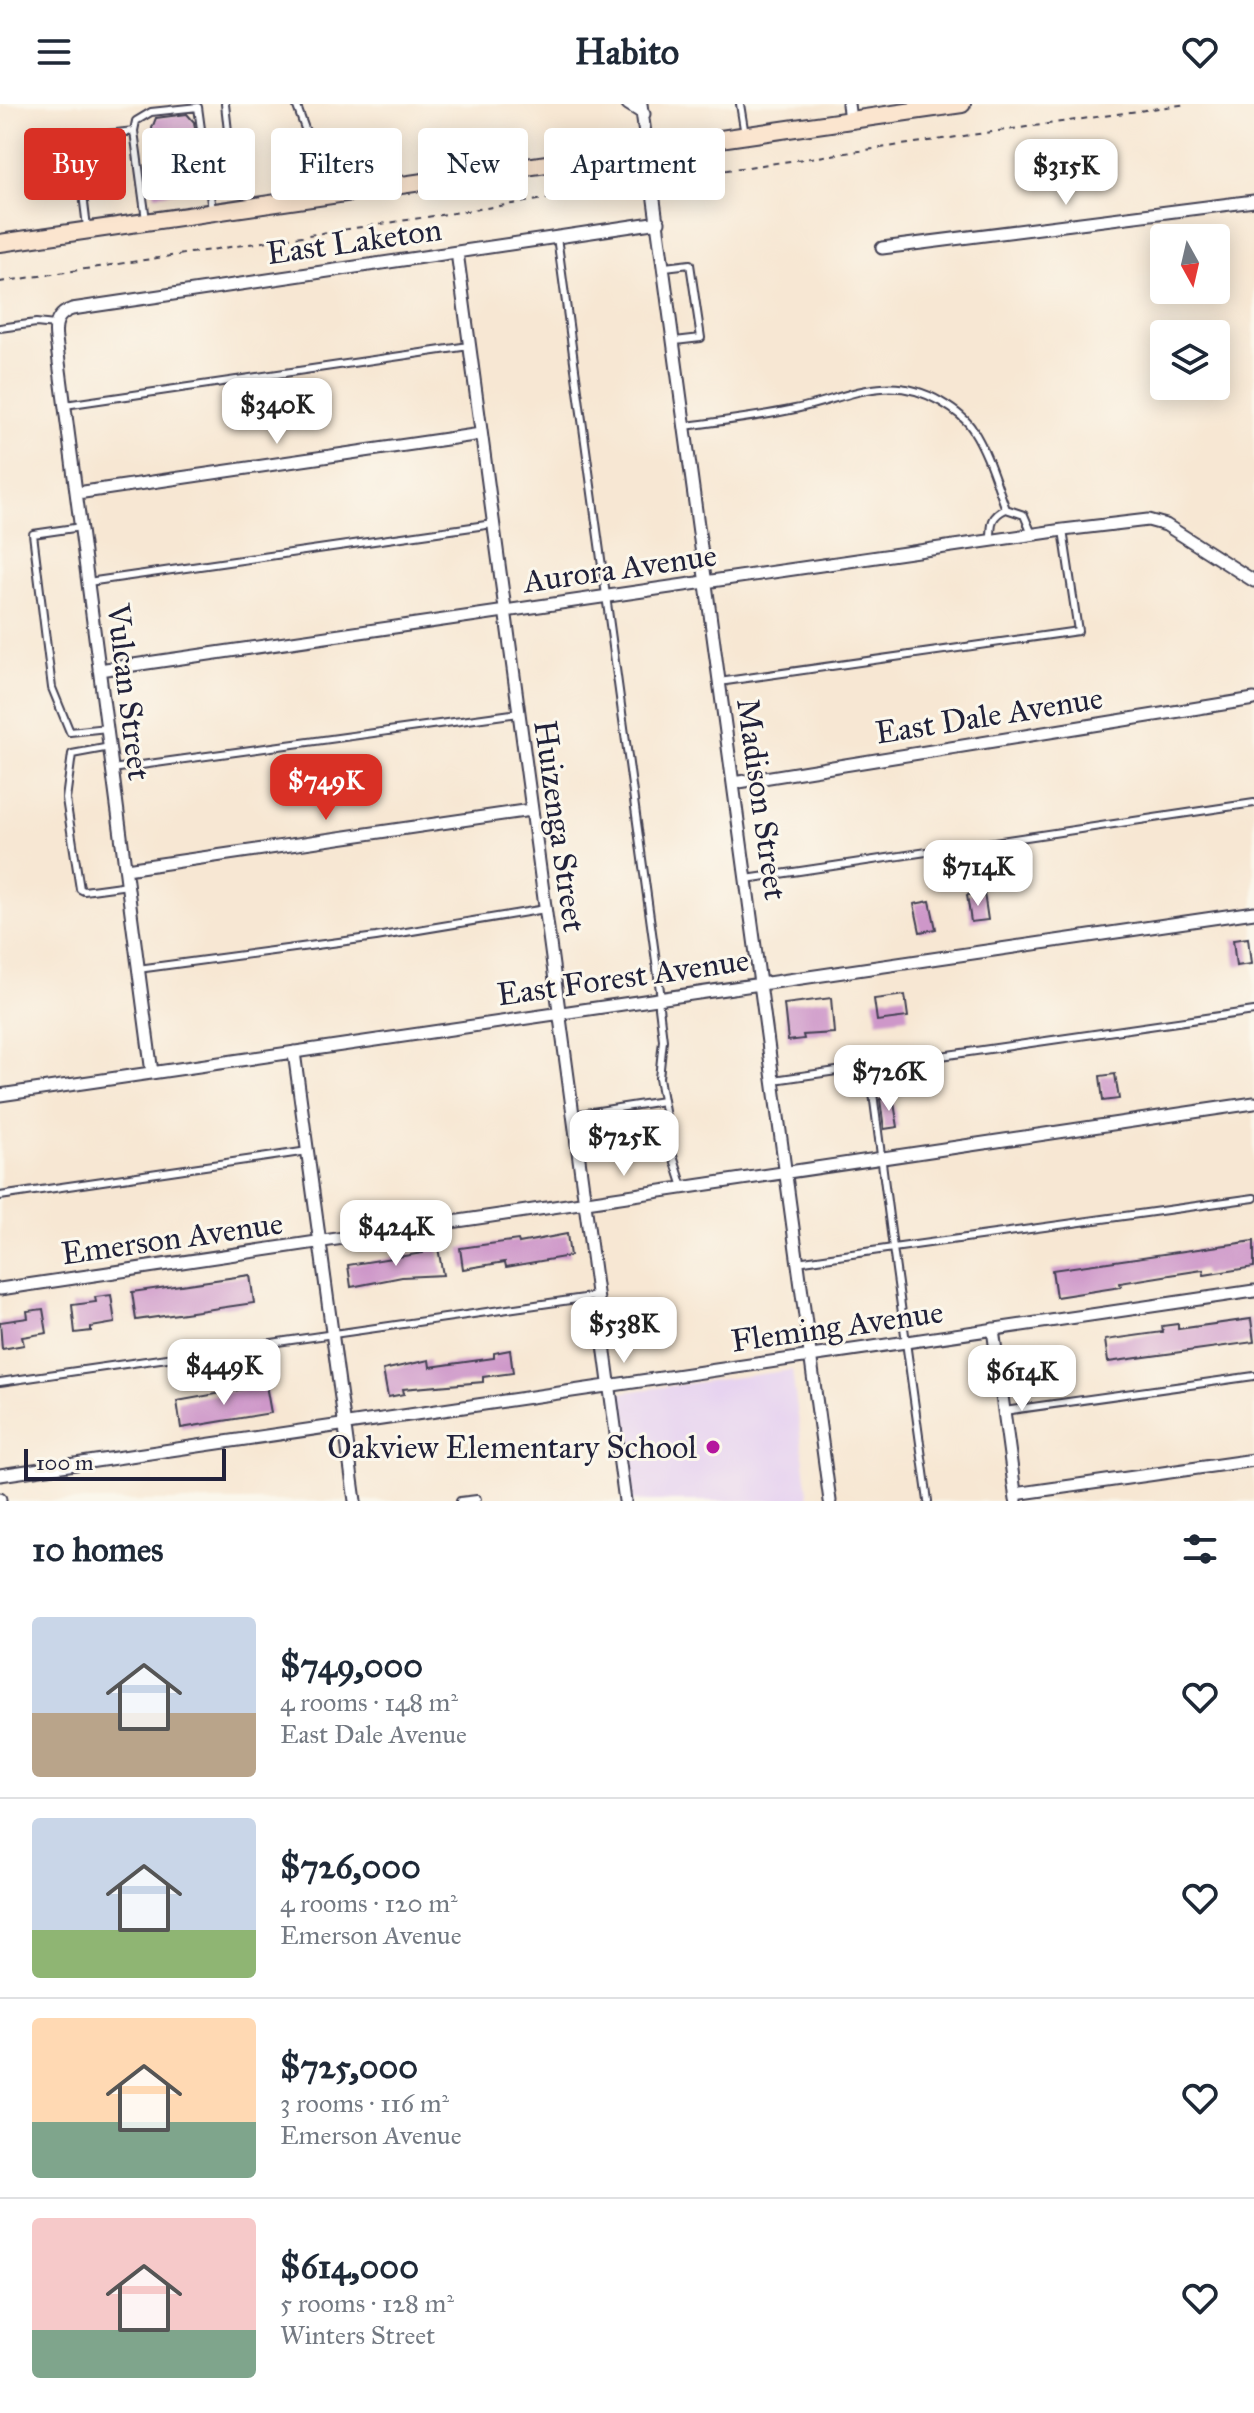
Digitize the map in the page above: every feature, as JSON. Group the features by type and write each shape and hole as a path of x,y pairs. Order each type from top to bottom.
{"main road":[{"path":"725,138 849,112 962,104"},
{"path":"402,186 544,165"},
{"path":"0,243 304,200"}],"street":[{"path":"628,104 643,109"},
{"name":"Madison Street","path":"656,200 830,1501"},
{"path":"882,248 1254,201"},
{"name":"East Laketon","path":"57,321 72,309 659,222"},
{"name":"Huizenga Street","path":"457,252 625,1501"},
{"name":"Vulcan Street","path":"57,321 65,405 152,1073"},
{"path":"77,493 481,434"},
{"name":"Aurora Avenue","path":"99,670 1032,534 1148,520 1166,525 1254,581"},
{"name":"East Dale Avenue","path":"733,783 1254,699"},
{"path":"126,869 531,810"},
{"name":"East Forest Avenue","path":"0,1095 1254,912"},
{"path":"294,1052 355,1501"},
{"name":"Emerson Avenue","path":"0,1289 1254,1103"},
{"name":"Fleming Avenue","path":"0,1475 1254,1291"},
{"path":"993,1329 1016,1498 1254,1460"}],"lane":[{"path":"225,104 228,128"},
{"path":"296,104 305,128"},
{"path":"740,104 745,135"},
{"path":"147,222 134,131 136,121 151,112 198,107 212,213"},
{"path":"87,231 77,145 81,137 134,131"},
{"path":"557,237 659,998 663,1040 659,1078 673,1156 683,1187"},
{"path":"665,267 690,264 701,338 675,341"},
{"path":"0,328 57,321"},
{"path":"65,405 469,346"},
{"path":"686,426 798,408 868,388 905,387 955,410 973,429 1006,509"},
{"path":"991,540 991,521 995,514 1006,509 1024,515 1032,534"},
{"path":"88,582 493,524"},
{"path":"81,527 33,534 52,688 70,732 107,728"},
{"path":"719,682 1078,631 1063,530"},
{"path":"112,769 519,713"},
{"path":"110,747 72,754 66,799 80,889 128,885"},
{"path":"746,879 1254,803"},
{"path":"138,969 376,937 545,909"},
{"path":"774,1080 1254,1011"},
{"path":"873,1093 928,1501"},
{"path":"573,1115 663,1101"},
{"path":"0,1196 308,1151"},
{"path":"797,1262 1254,1198"},
{"path":"0,1382 598,1296"},
{"path":"1004,1411 1254,1376"},
{"path":"460,1501 477,1499"}],"path":[{"path":"725,170 1187,104"},
{"path":"0,282 544,199"}],"shaded area":[{"name":"Oakview Elementary School","path":"792,1370 809,1501 632,1501 617,1393"}],"building":[{"path":"187,114 195,128 152,128 156,118"},
{"path":"984,893 988,920 971,922 967,895"},
{"path":"930,901 936,929 920,932 914,904"},
{"path":"1248,938 1251,964 1236,966 1233,940"},
{"path":"905,995 908,1017 877,1021 874,999"},
{"path":"831,998 834,1033 803,1035 804,1039 788,1041 784,1004"},
{"path":"1115,1074 1119,1099 1103,1101 1100,1076"},
{"path":"893,1097 898,1127 884,1129 880,1099"},
{"path":"567,1234 570,1256 506,1267 505,1262 463,1269 460,1248 518,1240 519,1243"},
{"path":"1254,1241 1254,1267 1204,1275 1203,1270 1170,1275 1120,1283 1121,1287 1056,1297 1052,1270"},
{"path":"438,1248 443,1275 402,1277 351,1287 348,1265"},
{"path":"250,1275 254,1303 136,1320 132,1292"},
{"path":"111,1295 115,1323 75,1333 72,1305 96,1302 95,1297"},
{"path":"43,1309 47,1333 22,1337 24,1345 2,1349 0,1322 28,1318 27,1311"},
{"path":"1251,1319 1254,1342 1108,1362 1105,1340 1163,1332 1162,1326 1178,1324 1178,1329"},
{"path":"510,1350 513,1373 483,1377 483,1382 403,1389 404,1394 388,1397 383,1370 429,1360 430,1367 494,1358 494,1353"},
{"path":"266,1385 271,1413 181,1428 177,1401"}],"place":[{"name":"Oakview Elementary School","path":"713,1447"}]}
